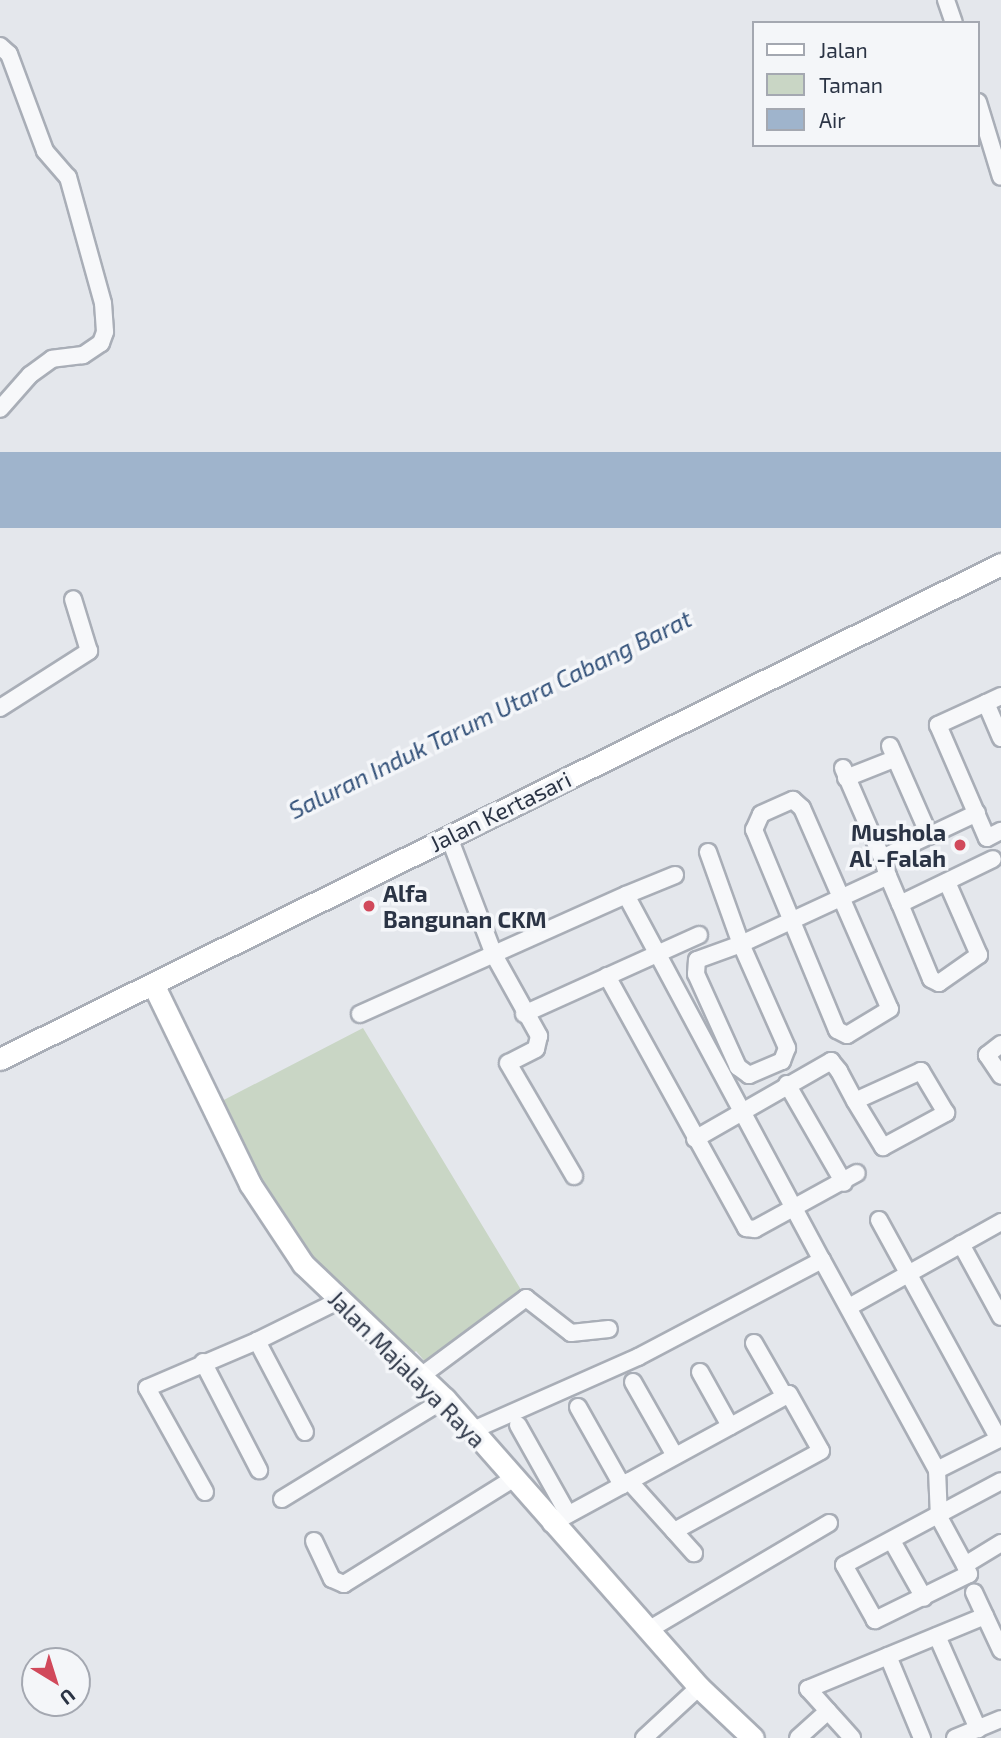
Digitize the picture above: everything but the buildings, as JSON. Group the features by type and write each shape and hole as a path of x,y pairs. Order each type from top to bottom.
{"street":[{"path":"946,0 953,21"},
{"path":"0,46 9,54 45,151 68,177 103,303 105,332 101,343 83,355 52,359 30,375 0,409"},
{"path":"980,109 1001,177"},
{"name":"Jalan Kertasari","path":"0,1059 154,986 1001,564"},
{"path":"0,708 89,651 73,598"},
{"path":"1001,738 993,700 938,725 977,813 994,834 993,859 1001,874"},
{"path":"929,835 892,752 844,773 931,979 939,983 979,956 947,882"},
{"path":"800,803 842,900 890,1009 847,1035 837,1030 754,830 761,814 800,803"},
{"path":"882,858 977,813"},
{"path":"449,837 494,955 541,1044 508,1063 574,1176"},
{"path":"708,852 741,944 787,1048 782,1061 749,1075 738,1067 696,966 741,944 842,900 888,876"},
{"path":"900,904 993,859"},
{"path":"360,1014 675,875"},
{"path":"626,895 937,1470 939,1517 969,1574 876,1620 844,1565 939,1517 1001,1481"},
{"path":"524,1014 699,935"},
{"path":"607,976 746,1228 796,1208 851,1178 787,1084"},
{"name":"Jalan Majalaya Raya","path":"154,986 264,1210 338,1301 445,1399 513,1479 560,1519 699,1687 753,1738"},
{"path":"1001,1044 987,1055 1001,1076"},
{"path":"695,1139 740,1110 831,1061 855,1101 886,1147 946,1113 921,1071 855,1101"},
{"path":"880,1220 1000,1439 937,1470"},
{"path":"849,1307 1001,1222"},
{"path":"961,1244 996,1294 1001,1317"},
{"path":"473,1430 638,1357 822,1259"},
{"path":"421,1376 526,1298 571,1333 609,1329"},
{"path":"205,1492 147,1388 257,1341 338,1301"},
{"path":"257,1341 305,1432"},
{"path":"754,1343 785,1397"},
{"path":"203,1362 259,1470"},
{"path":"700,1372 730,1426"},
{"path":"634,1382 676,1456"},
{"path":"517,1425 560,1519 789,1394 821,1451 674,1531"},
{"path":"282,1499 445,1399"},
{"path":"578,1407 626,1483 694,1553"},
{"path":"314,1541 332,1579 344,1584 513,1479"},
{"path":"650,1629 829,1523"},
{"path":"892,1541 924,1598"},
{"path":"965,1565 1001,1543"},
{"path":"974,1591 1001,1650"},
{"path":"852,1738 808,1689 985,1616"},
{"path":"937,1636 978,1729"},
{"path":"888,1656 922,1738"},
{"path":"644,1738 699,1687"},
{"path":"798,1738 828,1711"},
{"path":"955,1738 1001,1719"}],"green space":[{"path":"363,1028 526,1298 427,1364 416,1351 405,1361 303,1264 218,1103"}],"water":[{"path":"0,452 1001,452 1001,528 0,528"}],"place":[{"name":"Mushola Al -Falah","path":"960,845"},
{"name":"Alfa Bangunan CKM","path":"369,906"}],"water label":[{"name":"Saluran Induk Tarum Utara Cabang Barat","path":"490,714"}]}
